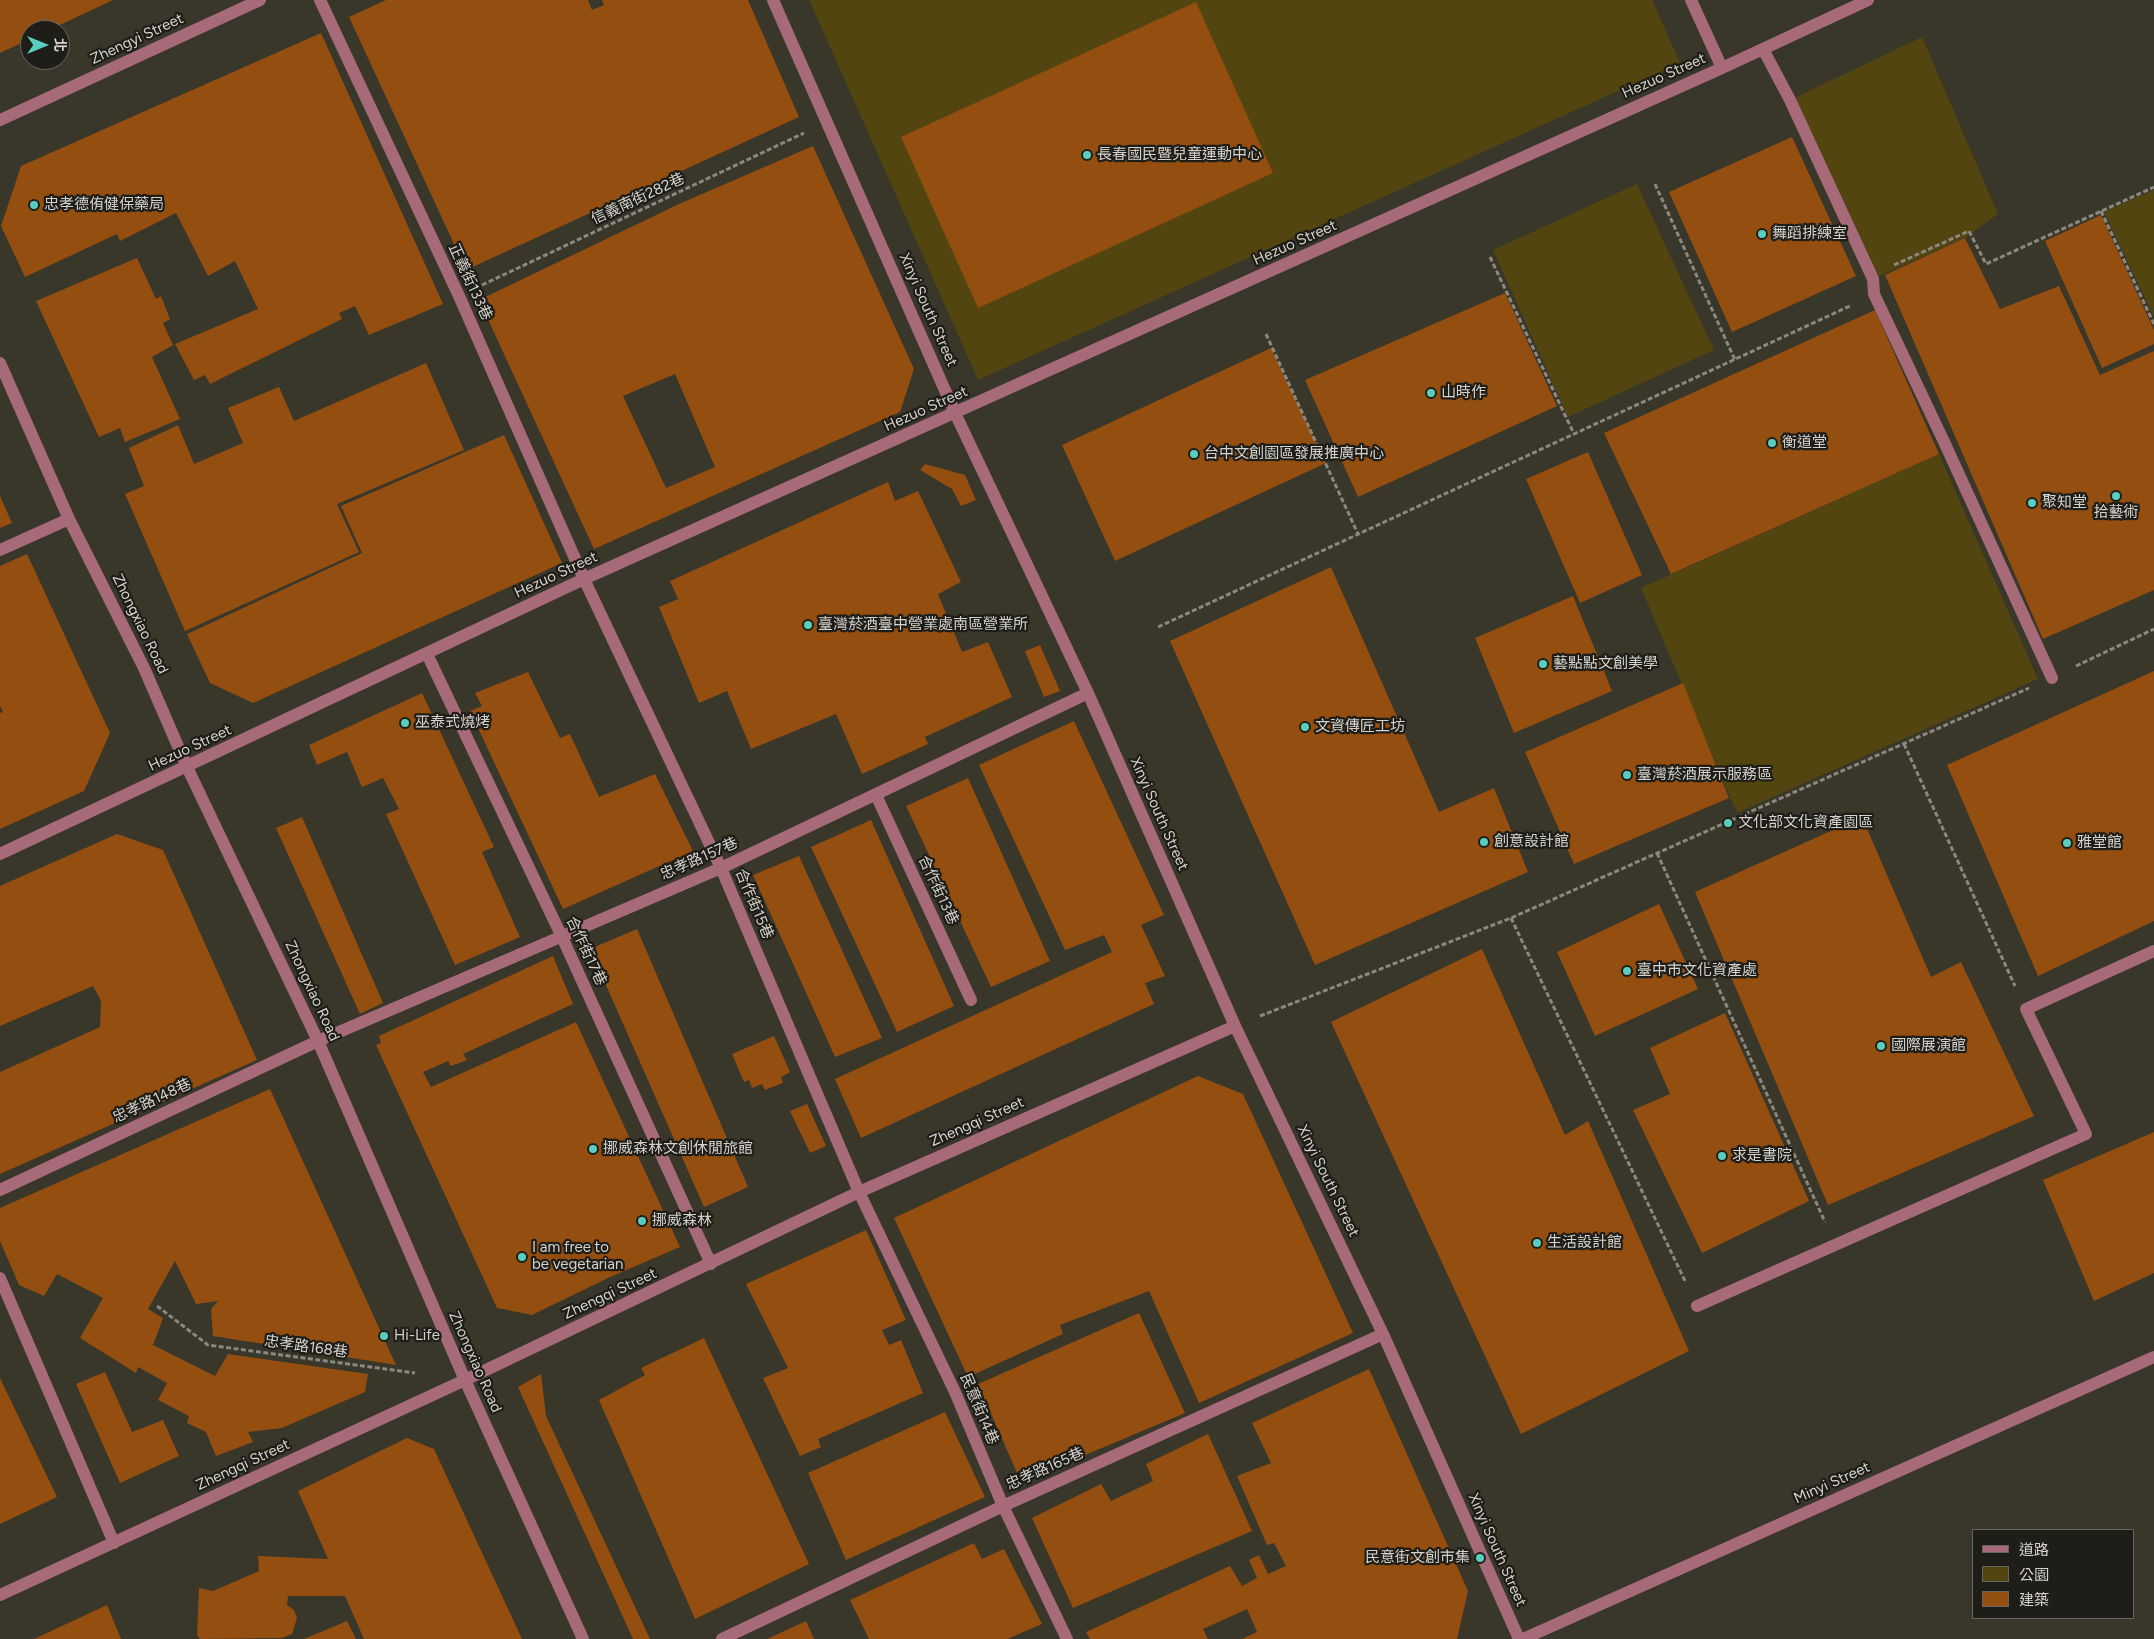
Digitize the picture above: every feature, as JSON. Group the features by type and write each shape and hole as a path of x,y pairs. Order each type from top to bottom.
{"street":[{"name":"Zhengyi Street","path":"0,120 260,0"},
{"name":"正義街133巷","path":"320,0 459,296 584,579"},
{"name":"Xinyi South Street","path":"773,0 956,413 1088,693 1235,1026 1383,1334 1520,1639"},
{"path":"1691,0 1722,68"},
{"name":"Hezuo Street","path":"0,854 584,579 1722,68 1868,0"},
{"path":"1763,49 1790,100 1873,279 1874,294 2052,678"},
{"name":"Zhongxiao Road","path":"0,363 69,519 144,668 187,767 318,1041 465,1380 584,1639"},
{"path":"0,550 69,519"},
{"name":"合作街15巷","path":"584,579 721,868 860,1192"},
{"name":"合作街17巷","path":"427,654 562,937 711,1264"},
{"name":"忠孝路157巷","path":"318,1041 721,868 1088,693"},
{"name":"合作街13巷","path":"876,795 971,1000"},
{"path":"1697,1306 2086,1134 2026,1009 2154,951"},
{"name":"Zhengqi Street","path":"0,1595 465,1380 860,1192 1235,1026"},
{"name":"忠孝路148巷","path":"0,1190 318,1041"},
{"name":"民意街14巷","path":"860,1192 955,1392 1003,1506 1066,1639"},
{"path":"0,1278 114,1542"},
{"name":"忠孝路165巷","path":"722,1639 1003,1506 1383,1334"},
{"name":"Minyi Street","path":"1523,1639 2154,1357"}],"path":[{"name":"信義南街282巷","path":"459,296 827,122"},
{"path":"1655,184 1735,360"},
{"path":"1871,275 1969,231 1986,264 2154,187"},
{"path":"2101,211 2154,324"},
{"path":"1490,257 1574,434"},
{"path":"1158,627 1874,294"},
{"path":"1266,334 1358,534"},
{"path":"1235,1026 1511,918 2052,678 2154,629"},
{"path":"1904,744 2026,1009"},
{"path":"1657,853 1836,1245"},
{"path":"1511,918 1697,1306"},
{"name":"忠孝路168巷","path":"157,1306 208,1345 415,1373"}],"green space":[{"path":"809,0 1652,0 1680,63 978,380"},
{"path":"1922,37 1998,214 1965,238 1873,279 1790,100"},
{"path":"1637,184 1714,350 1568,417 1493,250"},
{"path":"2154,190 2154,317 2104,212"},
{"path":"1939,454 2038,679 1737,813 1641,588"}],"building":[{"path":"0,0 113,0 70,20 20,20 20,44 0,53"},
{"path":"386,0 588,0 592,10 604,5 602,0 748,0 799,117 466,270 349,17"},
{"name":"長春國民暨兒童運動中心","path":"1196,2 1273,173 978,308 901,137"},
{"path":"321,33 443,304 369,335 355,306 339,313 342,319 210,384 205,375 194,380 175,344 258,309 235,261 208,276 176,213 120,241 117,234 25,277 1,226 21,166"},
{"name":"舞蹈排練室","path":"1792,137 1856,276 1732,332 1669,192"},
{"path":"813,146 914,369 900,412 594,549 479,300 679,204","holes":["675,374 715,467 666,488 623,396"]},
{"path":"2101,215 2154,330 2154,344 2102,368 2045,241"},
{"name":"聚知堂","path":"1965,238 2000,309 2059,286 2100,375 2154,351 2154,590 2043,639 1885,275"},
{"path":"137,258 156,299 161,296 170,319 163,323 173,345 152,357 180,419 125,442 120,428 99,437 36,301"},
{"name":"山時作","path":"1505,293 1557,406 1358,497 1305,380"},
{"name":"衡道堂","path":"1875,310 1939,454 1671,574 1604,433"},
{"name":"台中文創園區發展推廣中心","path":"1271,348 1326,463 1115,561 1062,445"},
{"path":"426,363 464,450 337,504 359,552 185,631 125,494 144,486 129,448 178,425 194,464 243,443 228,408 279,387 294,421"},
{"path":"504,435 562,563 253,703 210,683 187,634 362,553 341,506"},
{"path":"1588,452 1642,575 1580,603 1526,479"},
{"path":"925,464 965,475 976,500 961,506 952,489 920,470"},
{"name":"臺灣菸酒臺中營業處南區營業所","path":"888,482 895,501 918,491 961,582 938,594 962,652 988,642 1012,697 925,737 928,744 862,774 836,714 751,749 727,691 699,703 659,607 678,599 670,581"},
{"path":"0,496 12,523 0,528"},
{"path":"27,554 110,733 84,791 0,829 0,713 3,712 0,706 0,566"},
{"name":"文資傳匠工坊","path":"1331,567 1439,812 1494,788 1528,872 1315,965 1170,641"},
{"name":"藝點點文創美學","path":"1573,596 1612,691 1514,733 1475,638"},
{"path":"1040,645 1060,691 1044,697 1025,651"},
{"name":"雅堂館","path":"2154,671 2154,921 2038,976 1947,765"},
{"path":"528,672 560,738 570,734 599,797 655,774 693,851 563,909 470,711 482,706 475,693"},
{"name":"臺灣菸酒展示服務區","path":"1683,683 1729,798 1574,864 1525,752"},
{"path":"422,693 494,847 482,852 520,937 455,965 386,814 399,809 383,778 362,787 347,752 317,765 309,745"},
{"path":"1074,721 1164,915 1141,925 1165,976 1145,983 1154,1004 861,1138 835,1079 1112,952 1104,935 1065,950 979,765"},
{"path":"968,778 1050,961 991,987 906,806"},
{"path":"302,817 383,1003 360,1014 276,828"},
{"name":"國際展演館","path":"1862,817 1931,977 1961,962 2034,1116 1828,1205 1695,892"},
{"path":"871,820 954,1006 897,1032 811,847"},
{"path":"117,834 163,850 257,1060 0,1174 0,1072 100,1027 101,1001 93,986 0,1026 0,886"},
{"path":"799,856 882,1038 835,1057 753,875"},
{"name":"臺中市文化資產處","path":"1659,904 1698,989 1595,1036 1557,952"},
{"path":"637,929 748,1187 704,1207 590,949"},
{"name":"生活設計館","path":"1482,949 1565,1135 1588,1121 1689,1351 1521,1434 1331,1022"},
{"path":"553,956 573,1004 463,1054 467,1060 451,1066 448,1061 423,1072 431,1087 576,1022 680,1247 608,1278 532,1315 497,1308 376,1045 381,1043 379,1036"},
{"name":"求是書院","path":"1725,1013 1809,1201 1702,1253 1633,1110 1670,1094 1650,1048"},
{"path":"774,1036 790,1072 781,1077 783,1083 765,1090 762,1084 752,1088 749,1080 744,1082 732,1054"},
{"path":"1198,1076 1243,1094 1353,1333 1199,1403 1149,1291 1060,1325 1063,1334 968,1377 894,1218"},
{"path":"270,1089 396,1365 213,1336 211,1309 218,1301 196,1304 175,1261 148,1309 163,1318 153,1345 215,1376 228,1354 368,1374 365,1392 282,1428 248,1432 253,1442 216,1456 206,1432 187,1423 189,1416 158,1400 167,1383 138,1367 136,1373 80,1338 103,1298 57,1274 44,1296 19,1285 0,1241 0,1208"},
{"path":"807,1104 826,1146 810,1153 790,1111"},
{"path":"2154,1132 2154,1273 2094,1301 2043,1180"},
{"path":"866,1230 906,1320 882,1330 889,1345 901,1340 923,1393 818,1439 821,1447 800,1456 763,1378 788,1368 746,1284"},
{"path":"1139,1313 1185,1413 1021,1482 978,1384"},
{"path":"704,1338 809,1564 695,1619 599,1400 645,1375 641,1368"},
{"path":"1369,1369 1468,1591 1457,1639 1242,1639 1257,1632 1247,1609 1203,1629 1208,1639 1090,1639 1086,1632 1230,1566 1242,1586 1257,1578 1249,1560 1259,1555 1268,1574 1286,1566 1274,1543 1267,1545 1237,1476 1271,1463 1252,1423"},
{"path":"105,1372 132,1432 163,1420 179,1456 120,1483 76,1384"},
{"path":"541,1374 546,1416 650,1639 633,1639 518,1387"},
{"path":"0,1378 57,1497 0,1524"},
{"path":"945,1412 985,1497 846,1560 808,1473"},
{"path":"1208,1434 1252,1531 1073,1608 1032,1518 1101,1484 1111,1501 1153,1481 1146,1464"},
{"path":"407,1438 434,1449 522,1639 364,1639 345,1596 288,1596 287,1605 294,1610 297,1618 292,1634 282,1638 200,1639 197,1635 199,1588 213,1591 259,1571 258,1556 328,1559 298,1491"},
{"path":"974,1543 982,1559 1004,1549 1042,1624 1007,1639 869,1639 850,1600"},
{"path":"107,1605 121,1639 34,1639"},
{"path":"347,1621 356,1639 304,1639"},
{"path":"806,1621 814,1639 767,1639"}],"place":[{"name":"長春國民暨兒童運動中心","path":"1087,155"},
{"name":"忠孝德侑健保藥局","path":"34,205"},
{"name":"舞蹈排練室","path":"1762,234"},
{"name":"山時作","path":"1431,393"},
{"name":"衡道堂","path":"1772,443"},
{"name":"台中文創園區發展推廣中心","path":"1194,454"},
{"name":"拾藝術","path":"2116,496"},
{"name":"聚知堂","path":"2032,503"},
{"name":"臺灣菸酒臺中營業處南區營業所","path":"808,625"},
{"name":"藝點點文創美學","path":"1543,664"},
{"name":"巫泰式燒烤","path":"405,723"},
{"name":"文資傳匠工坊","path":"1305,727"},
{"name":"臺灣菸酒展示服務區","path":"1627,775"},
{"name":"文化部文化資產園區","path":"1728,823"},
{"name":"創意設計館","path":"1484,842"},
{"name":"雅堂館","path":"2067,843"},
{"name":"臺中市文化資產處","path":"1627,971"},
{"name":"國際展演館","path":"1881,1046"},
{"name":"挪威森林文創休閒旅館","path":"593,1149"},
{"name":"求是書院","path":"1722,1156"},
{"name":"挪威森林","path":"642,1221"},
{"name":"生活設計館","path":"1537,1243"},
{"name":"I am free to be vegetarian","path":"522,1257"},
{"name":"Hi-Life","path":"384,1336"},
{"name":"民意街文創市集","path":"1480,1558"}]}
